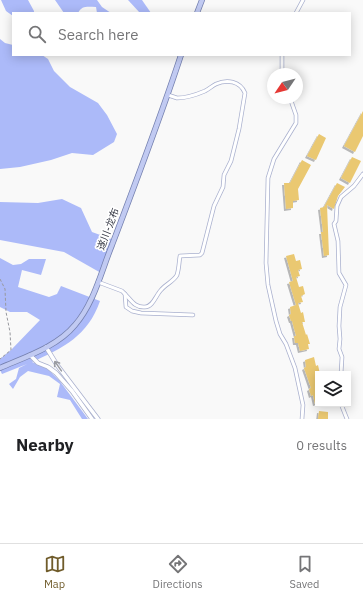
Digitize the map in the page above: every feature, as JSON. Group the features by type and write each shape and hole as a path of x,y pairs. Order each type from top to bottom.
{"main road":[{"path":"197,12 202,0"},
{"name":"遂川-龙布","path":"0,368 46,347 64,336 75,326 84,312 98,282 168,95 181,56"}],"street":[{"path":"296,12 302,0"},
{"path":"282,56 282,68"},
{"path":"98,282 122,291 134,305 145,307 152,304 162,289 175,277 177,274 180,256 200,255 202,253 214,206 223,187 224,175 231,161 239,129 245,93 235,82 228,81 216,84 205,91 184,97 177,98 168,95"},
{"path":"292,104 296,115 296,123 274,159 268,178 266,263 268,285 276,321 295,368 303,405 302,419"},
{"path":"341,371 342,357 339,349 340,339 338,326 346,285 339,273 338,246 334,224 336,221 337,206 340,197 354,186 363,174"},
{"path":"125,294 126,307 132,311 140,313 193,315"},
{"path":"46,347 56,365 98,419"},
{"path":"30,355 38,363 48,367 56,373 72,391 92,419"},
{"path":"342,407 347,419"}],"path":[{"path":"0,279 5,289 6,312 10,332 11,350 0,359"}],"shaded area":[{"path":"1,0 28,0 34,12 12,12 12,15 6,11"},
{"path":"55,0 97,0 102,7 110,12 97,12 96,7 88,7 81,9 79,12 63,12"},
{"path":"128,0 142,0 150,12 139,12"},
{"path":"0,39 5,43 12,45 12,56 44,56 48,59 54,71 70,87 98,103 107,115 117,134 114,142 93,155 72,153 51,160 20,167 0,169"},
{"path":"62,199 81,208 92,232 114,240 101,273 64,252 0,240 0,202 38,203"},
{"path":"0,258 13,265 21,264 29,259 46,259 41,275 22,270 18,287 49,297 57,294 61,286 100,301 89,323 81,332 64,346 32,362 47,368 59,380 88,419 82,419 70,400 57,397 60,384 49,376 28,371 20,377 13,389 9,384 16,379 19,368 27,364 2,374 0,370 0,359 11,350 40,320 27,312 10,312 0,307"}],"building":[{"path":"363,111 363,136 355,152 344,146"},
{"path":"319,134 326,138 316,160 307,156"},
{"path":"352,157 361,161 350,183 341,178"},
{"path":"302,160 311,165 298,189 299,200 293,201 293,208 286,209 284,183 290,183"},
{"path":"337,183 345,187 338,196 334,209 327,205 329,255 324,256 320,208 324,207"},
{"path":"294,254 296,261 300,260 302,269 298,270 300,276 296,277 299,287 303,286 305,294 301,296 303,302 298,303 301,313 303,312 305,322 302,322 310,344 308,344 309,349 300,351 298,343 295,343 294,336 296,336 289,315 291,314 290,307 296,305 289,282 293,281 286,256"},
{"path":"314,357 316,366 318,365 319,371 315,371 315,404 313,395 311,396 309,389 311,388 304,368 306,367 305,360"},
{"path":"319,411 328,412 328,419 318,419"}]}
